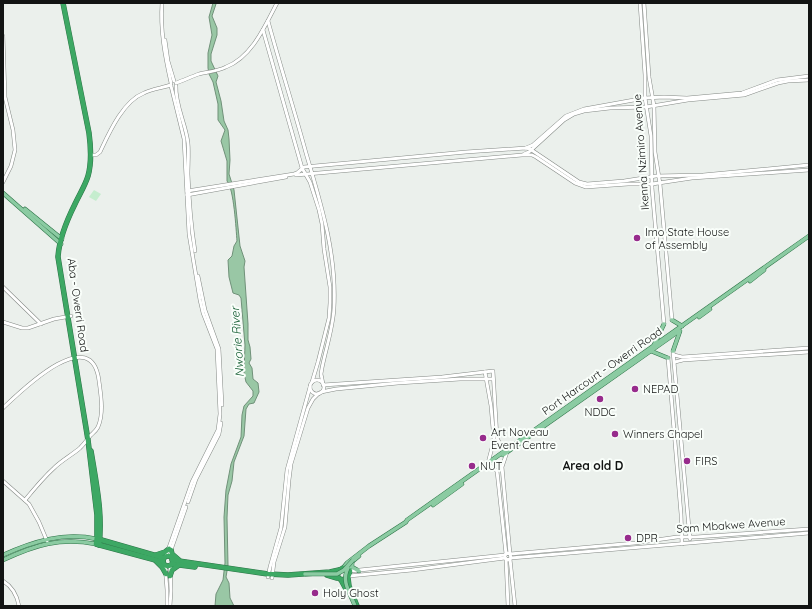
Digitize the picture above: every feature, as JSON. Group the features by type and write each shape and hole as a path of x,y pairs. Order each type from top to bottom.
{"highway":[{"name":"Aba - Owerri Road","path":"64,3 90,126 92,166 88,182 73,213 62,242 61,257 75,357 100,506 98,539"},
{"path":"98,539 155,558 180,563 270,576 291,577 329,575 339,579 345,585 356,606"},
{"path":"155,558 170,549 172,554 180,563"},
{"path":"155,558 168,575 180,563"},
{"path":"339,579 341,569"},
{"path":"270,576 330,572 341,569 349,570 350,576 348,580 356,606"},
{"path":"339,579 350,576"}],"main road":[{"path":"3,191 62,242"},
{"name":"Port Harcourt - Owerri Road","path":"374,544 809,237"},
{"path":"672,320 681,328 673,353"},
{"path":"664,324 652,349 668,358"},
{"path":"3,554 45,539 71,536 98,539"},
{"path":"3,560 38,545 98,539"},
{"path":"356,606 346,584 345,578 347,570 352,561 374,544"},
{"path":"341,569 374,544"},
{"path":"291,577 305,574 337,574 344,570 357,556 363,553"},
{"path":"349,570 352,561"},
{"path":"352,561 352,567 359,571"}],"street":[{"path":"163,3 161,16 164,45 184,139 188,190 189,234 203,313 217,349 219,424 218,432 192,482 170,549 168,561 167,606"},
{"path":"92,155 100,152 117,119 133,100 143,93 231,65 242,57 253,45 263,30 277,3"},
{"name":"Ikenna Nzimiro Avenue","path":"640,3 645,75 645,98 651,136 652,184 664,324"},
{"name":"Ikenna Nzimiro Avenue","path":"644,3 649,72 654,106 655,145 660,176 672,320"},
{"path":"268,21 328,234 334,283 333,315 321,374 323,389 313,398 308,408 292,461 288,480 286,527 280,537"},
{"path":"263,30 302,168 310,182 322,224 325,260 330,287 329,318 287,470 280,537 270,576"},
{"path":"3,36 5,97 13,130 15,150 12,166 3,182"},
{"path":"188,195 231,185 294,174 302,168 310,166 526,148 532,145 566,116 575,111 645,98 687,98 742,93 776,80 809,76"},
{"path":"522,155 531,150 564,120 574,114 597,109 654,106 688,100 744,95 778,83 809,80"},
{"path":"526,148 578,182 584,183 624,181 652,176 703,175 809,165"},
{"path":"188,190 312,173 522,155 532,155 536,157 575,183 583,186 660,184 692,178 809,170"},
{"path":"3,287 41,324"},
{"path":"3,322 22,328 32,328 54,319 70,316"},
{"path":"673,353 682,357 809,348"},
{"path":"675,362 689,359 809,352"},
{"path":"673,353 690,543"},
{"path":"3,408 35,378 75,357 82,356 87,358 97,370 101,398 100,422 96,430 80,448 66,457 54,468 25,500"},
{"path":"668,358 681,514 682,544"},
{"path":"312,382 318,380 323,385 442,377 493,371 497,438 507,451 502,467 508,556 508,606"},
{"path":"485,372 491,406 494,440 489,464 497,471 515,606"},
{"path":"310,387 312,392 316,394 336,389 398,383 460,379 493,380"},
{"path":"80,448 90,450"},
{"path":"3,481 25,500 33,510 41,526 47,544"},
{"name":"Sam Mbakwe Avenue","path":"349,570 359,571 682,537 809,528"},
{"name":"Sam Mbakwe Avenue","path":"350,576 412,570 508,556 682,544 809,533"},
{"path":"168,575 171,591 170,606"},
{"path":"3,581 14,591 18,598 19,606"},
{"path":"507,592 514,592"}],"shaded area":[{"path":"213,3 216,4 212,16 217,28 217,35 211,54 211,61 218,76 216,82 224,121 228,130 230,160 229,174 234,190 240,246 245,261 244,267 248,340 251,359 249,363 252,368 253,379 258,383 259,392 254,403 249,404 246,409 244,436 234,462 232,481 228,495 228,565 226,577 229,583 230,598 234,606 215,606 216,594 223,580 225,563 224,517 226,490 231,464 241,437 244,406 253,396 253,391 246,382 244,373 245,345 241,298 239,295 233,293 229,277 228,260 232,256 234,246 237,241 233,200 227,181 227,161 221,141 225,130 218,120 218,104 208,68 208,53 212,35 209,17"},
{"path":"94,190 101,194 96,201 89,197"}],"place":[{"name":"Imo State House of Assembly","path":"637,238"},
{"name":"NEPAD","path":"635,389"},
{"name":"NDDC","path":"600,399"},
{"name":"Winners Chapel","path":"615,434"},
{"name":"Art Noveau Event Centre","path":"483,438"},
{"name":"FIRS","path":"687,461"},
{"name":"NUT","path":"472,466"},
{"name":"DPR","path":"628,538"},
{"name":"Holy Ghost","path":"315,593"}],"district":[{"name":"Area old D","path":"593,465"}],"water label":[{"name":"Nworie River","path":"237,342"}]}
